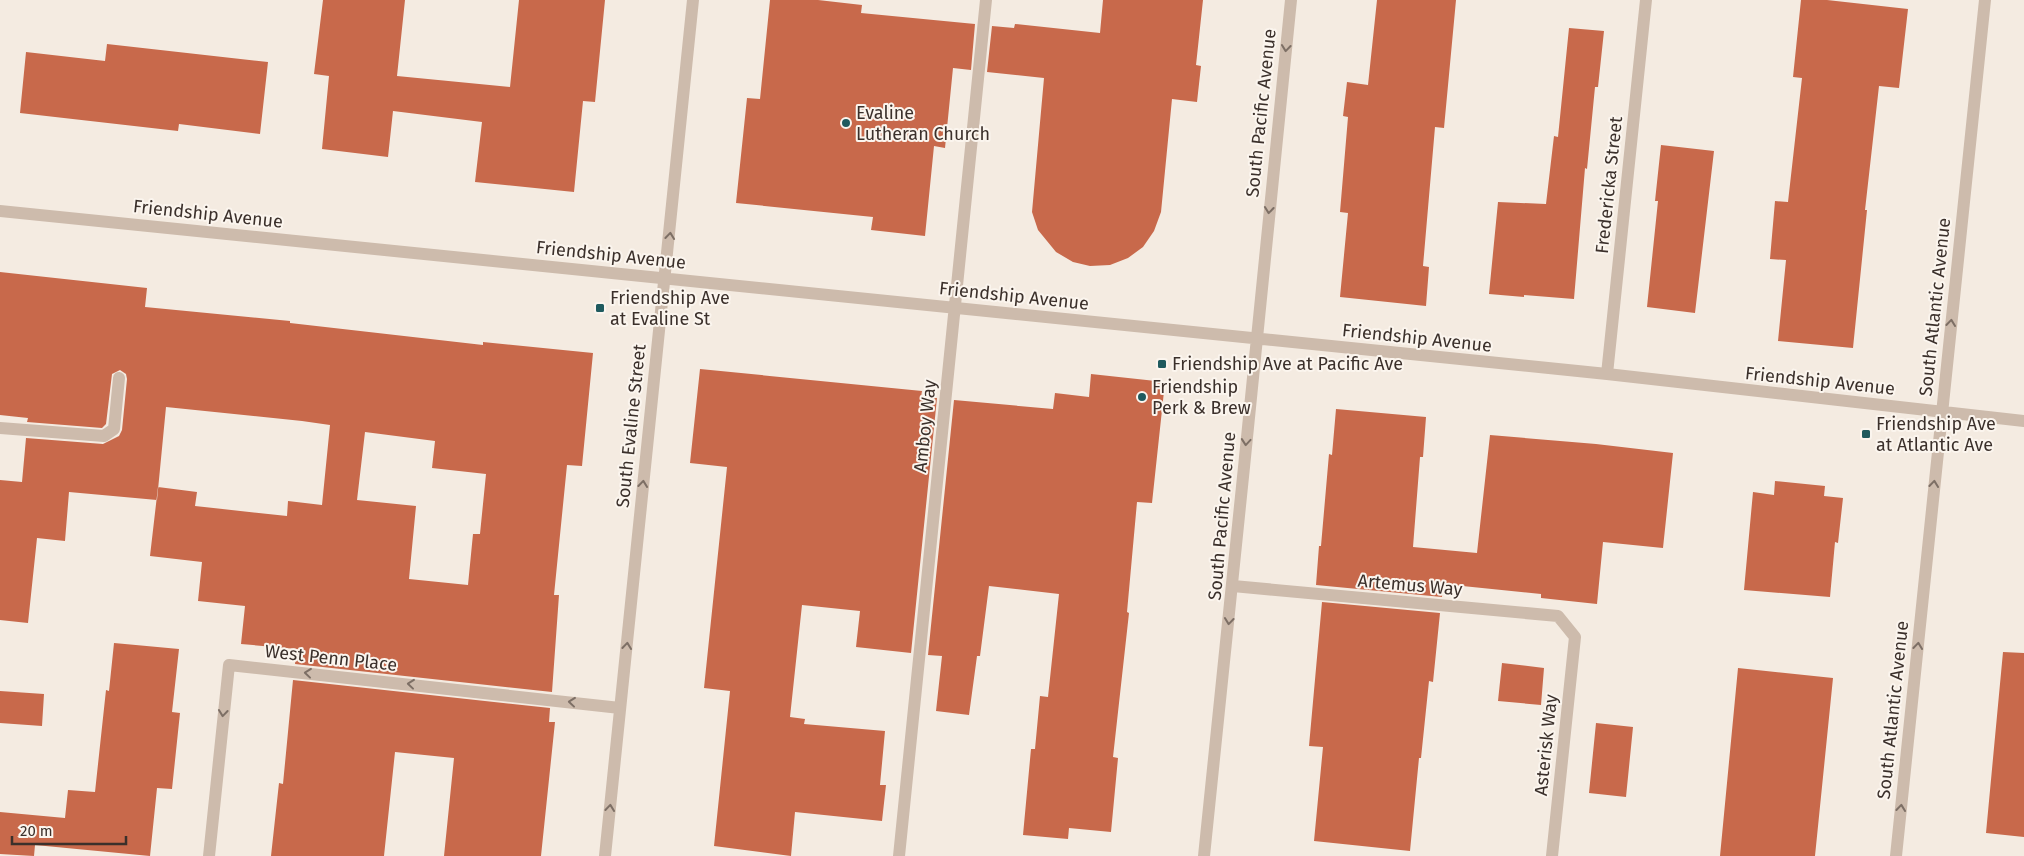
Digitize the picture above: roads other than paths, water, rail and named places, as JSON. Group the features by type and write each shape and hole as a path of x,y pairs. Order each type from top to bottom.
{"street":[{"name":"South Evaline Street","path":"605,856 694,0"},
{"name":"Amboy Way","path":"899,856 986,0"},
{"name":"South Pacific Avenue","path":"1204,856 1233,586 1290,0"},
{"name":"Fredericka Street","path":"1608,374 1646,0"},
{"name":"South Atlantic Avenue","path":"1896,856 1985,0"},
{"name":"Friendship Avenue","path":"0,211 954,307 1256,340 1608,374 2024,421"},
{"path":"0,428 104,436 114,429 120,378"},
{"name":"Artemus Way","path":"1233,586 1558,616 1575,637"},
{"name":"Asterisk Way","path":"1552,856 1575,637"},
{"name":"West Penn Place","path":"209,856 229,665 620,708"}],"place":[{"name":"Evaline Lutheran Church","path":"846,123"},
{"name":"Friendship Ave at Evaline St","path":"600,308"},
{"name":"Friendship Ave at Pacific Ave","path":"1162,364"},
{"name":"Friendship Perk & Brew","path":"1142,397"},
{"name":"Friendship Ave at Atlantic Ave","path":"1866,434"}]}
